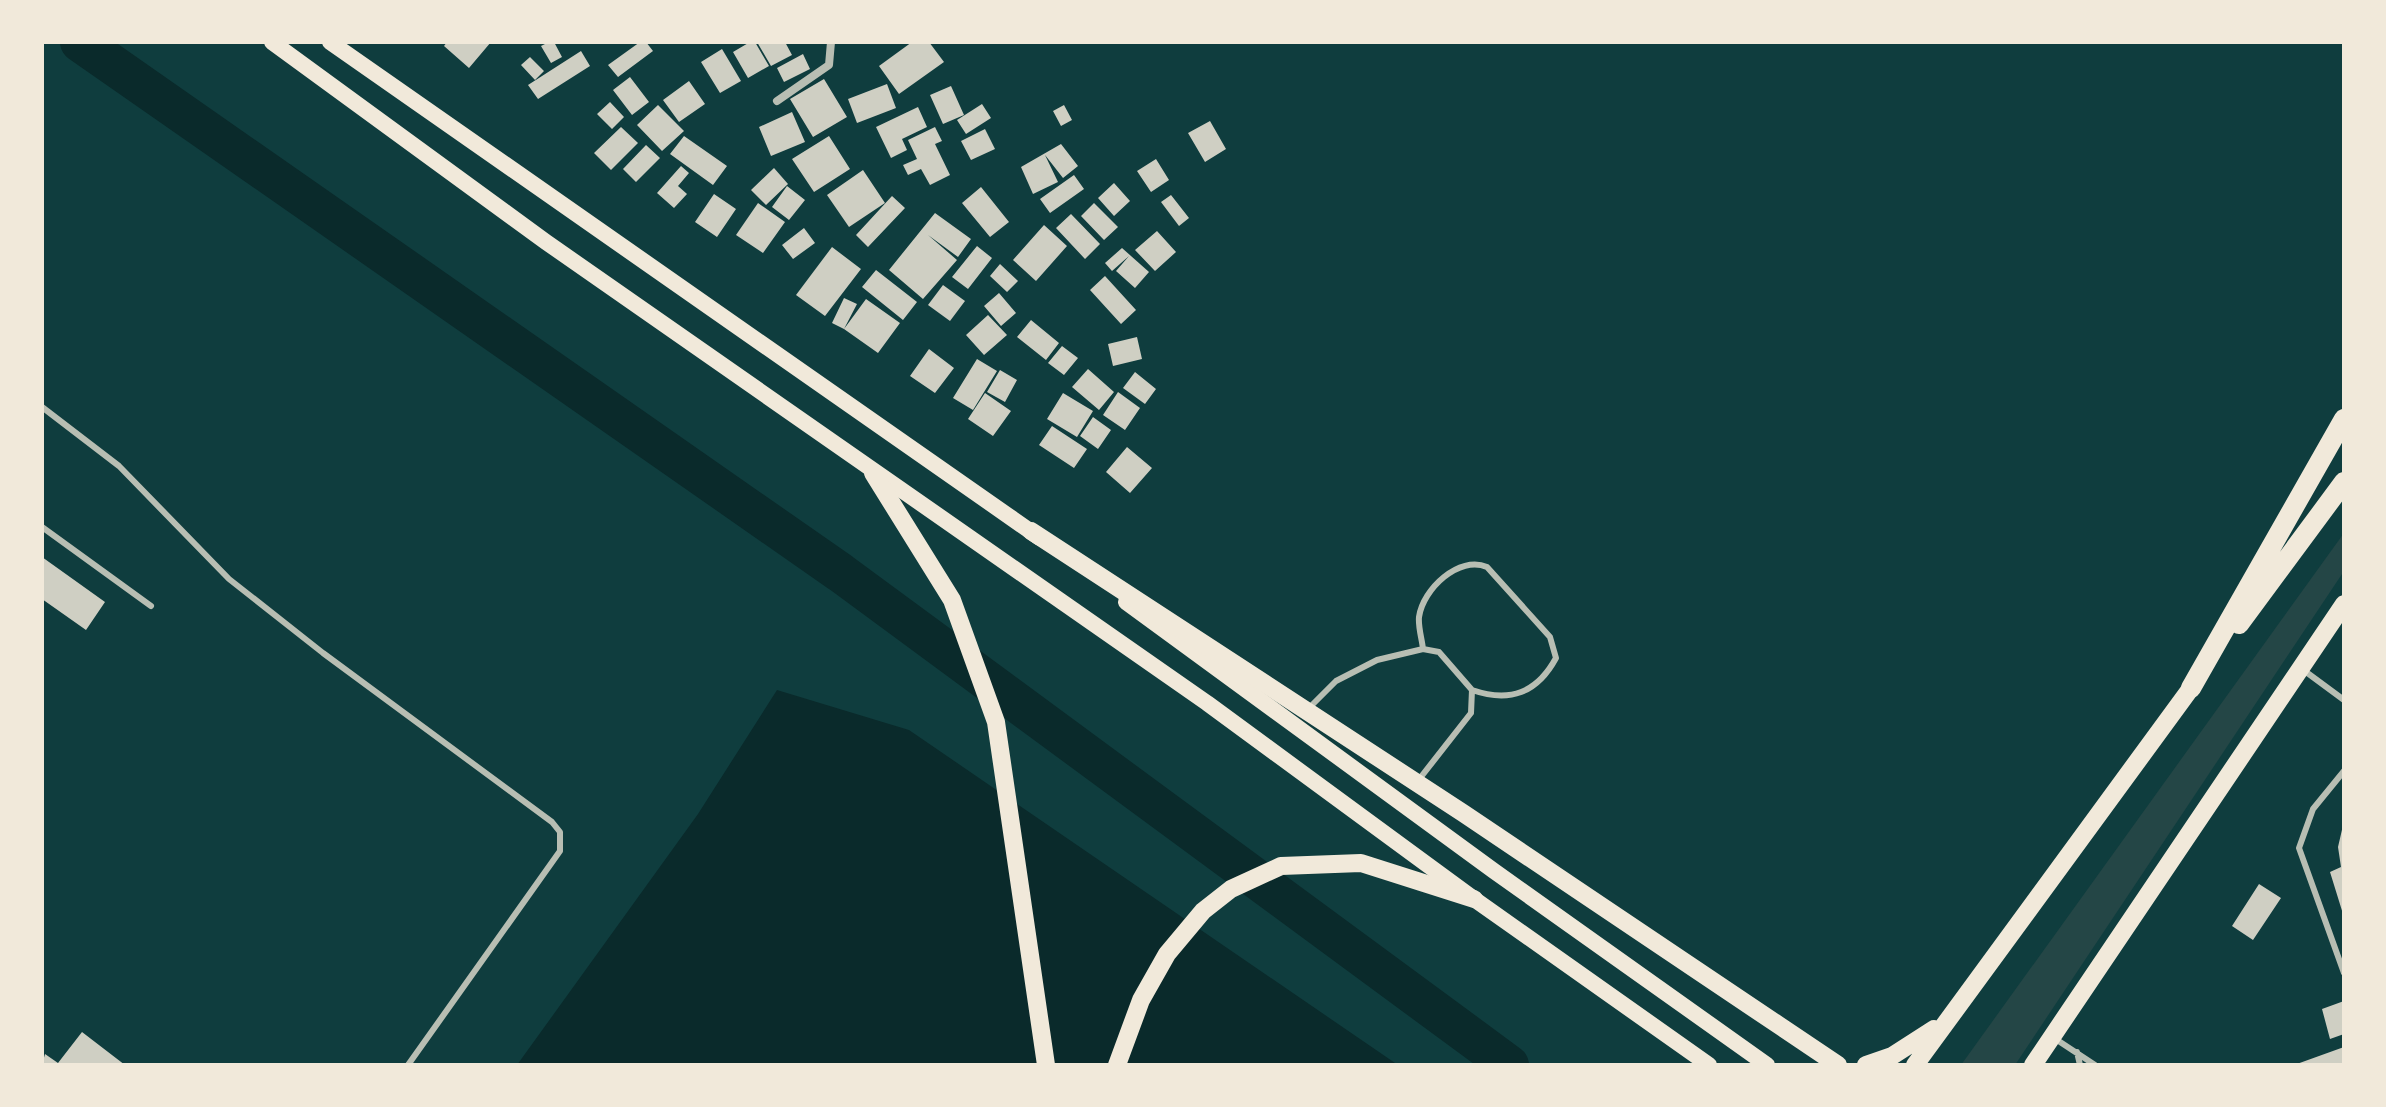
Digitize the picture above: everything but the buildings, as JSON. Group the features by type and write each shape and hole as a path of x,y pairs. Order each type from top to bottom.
{"highway":[{"path":"2191,688 2344,419"},
{"path":"2191,688 2344,482"}],"main road":[{"path":"272,42 546,242 873,473 1207,703 1474,899 1709,1065"},
{"path":"330,42 1031,531 1494,871 1767,1065"},
{"path":"873,473 952,600 996,722 1046,1065"},
{"path":"1031,531 1417,783 1838,1065"},
{"path":"2033,1065 2344,604"},
{"path":"1915,1065 2191,688"},
{"path":"1117,1065 1141,1000 1176,943 1203,911 1231,889 1281,866 1361,863 1474,899"},
{"path":"1866,1065 1892,1056 1946,1022"}],"street":[{"path":"777,101 829,65 831,42"}],"lane":[{"path":"42,407 119,466 229,579 323,653 552,822 560,832 560,851 408,1065"},
{"path":"42,527 151,606"},
{"path":"1307,711 1336,681 1377,660 1423,649 1439,652 1472,690 1491,697 1519,696 1547,675 1556,658 1550,637 1487,567 1474,562 1458,567 1423,603 1418,620 1423,649"},
{"path":"2302,669 2344,700"},
{"path":"1417,783 1471,713 1472,690"},
{"path":"2344,771 2313,809 2302,831 2299,848 2344,973"},
{"path":"2052,1036 2095,1065"},
{"path":"2077,1052 2080,1065"}],"shaded area":[{"path":"2344,533 2344,571 2015,1065 1961,1065"},
{"path":"777,690 909,730 1398,1065 517,1065 698,814"}],"waterway":[{"path":"80,42 841,573 1509,1065"}]}
